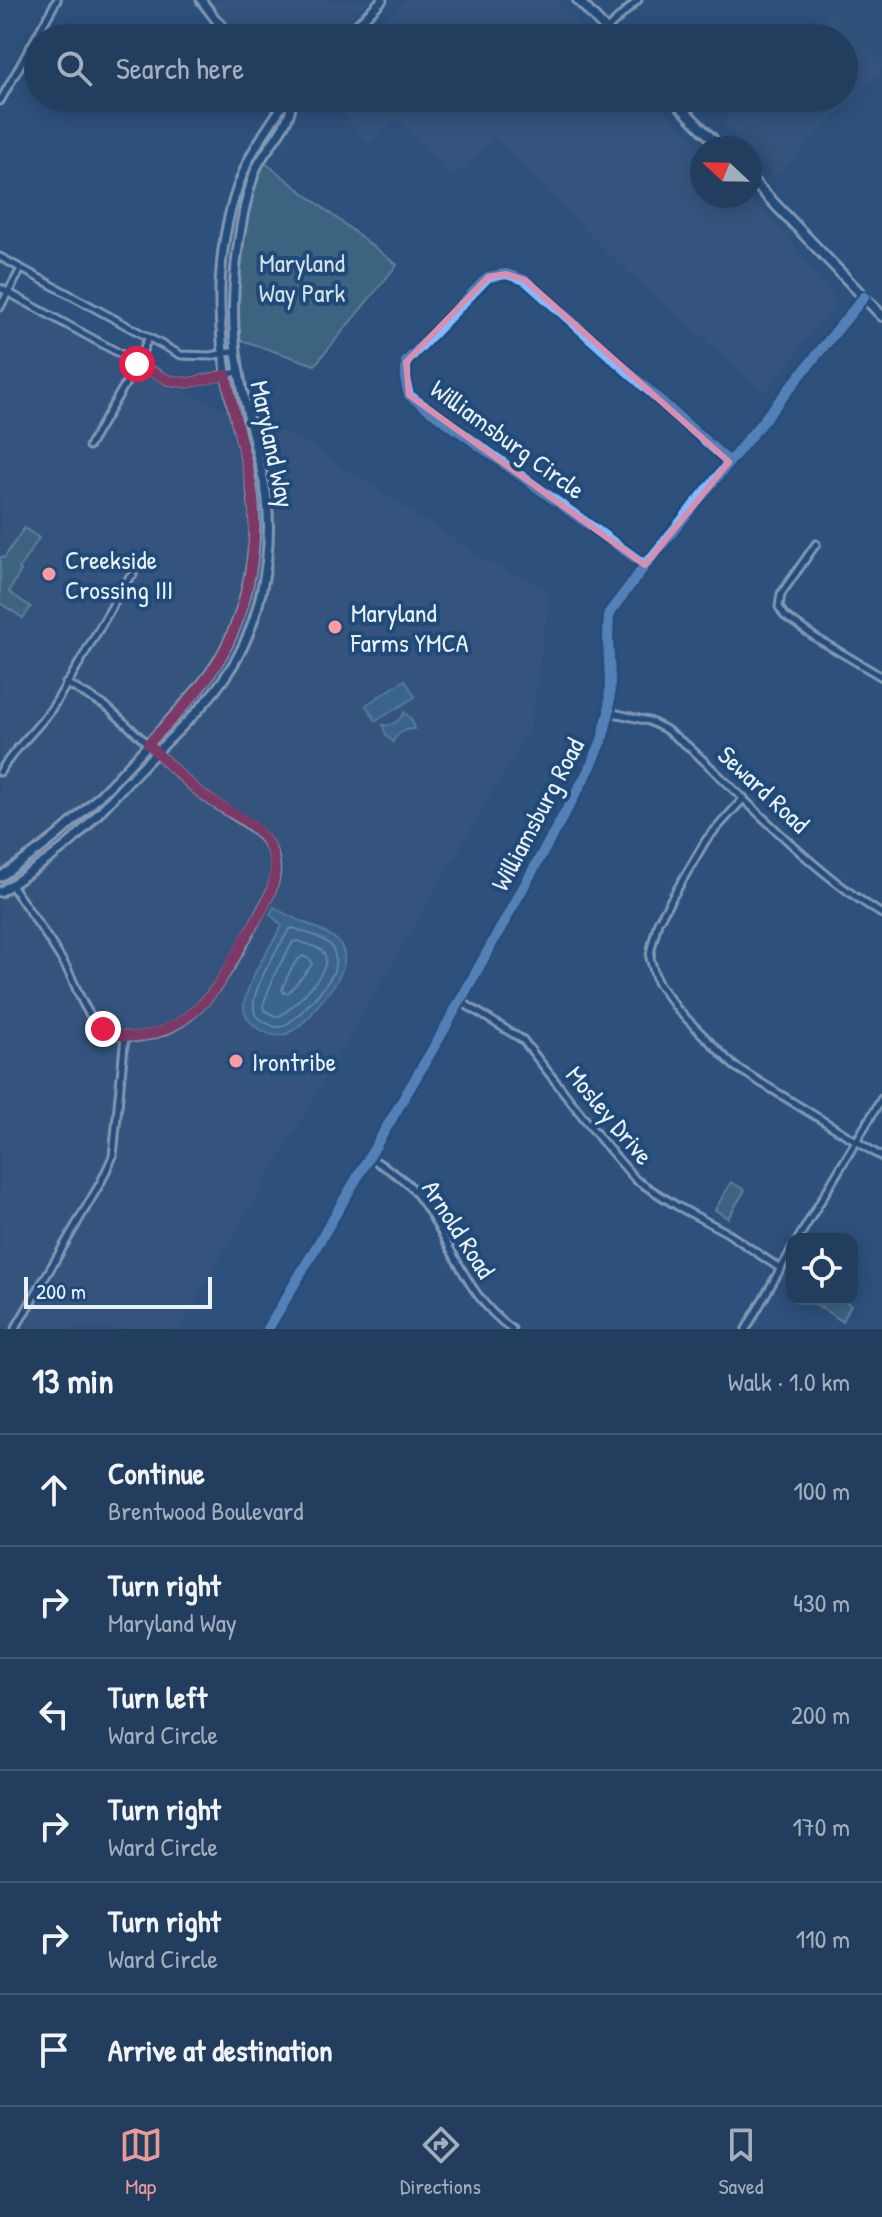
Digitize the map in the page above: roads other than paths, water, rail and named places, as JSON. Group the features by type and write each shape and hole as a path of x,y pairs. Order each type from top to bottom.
{"main road":[{"path":"201,0 220,24"},
{"path":"358,24 382,0"},
{"path":"578,0 600,24"},
{"name":"Maryland Way","path":"1,874 43,848 69,826 185,705 215,666 243,604 252,562 254,512 222,354 219,309 222,256 231,207 247,163 278,112"},
{"name":"Maryland Way","path":"0,892 73,839 193,715 227,674 244,641 259,598 269,527 265,485 235,351 233,310 236,260 256,168 291,112"},
{"path":"686,112 709,136"},
{"path":"762,191 882,316"},
{"path":"231,207 245,210"},
{"path":"251,487 265,485"},
{"path":"253,544 268,546"},
{"path":"215,666 227,674"},
{"path":"148,744 156,752"},
{"path":"1,874 11,885"}],"street":[{"path":"43,24 57,0"},
{"path":"612,24 638,0"},
{"path":"0,101 24,58"},
{"path":"0,257 181,355 235,351"},
{"path":"0,307 21,269"},
{"name":"Williamsburg Circle","path":"645,565 409,395 406,362 488,277 506,274 525,280 729,462"},
{"path":"0,288 168,380 188,383 238,372"},
{"name":"Williamsburg Road","path":"268,1329 460,1001 590,768 609,712 609,613 864,297"},
{"path":"89,446 137,364 148,339"},
{"path":"816,544 781,594 779,607 785,616 816,638 882,677"},
{"path":"0,772 10,755 33,733 51,708 133,575"},
{"path":"66,683 107,707 148,744"},
{"name":"Seward Road","path":"609,712 649,721 665,729 689,747 829,877 882,914"},
{"path":"11,885 66,967 89,1014 103,1029 125,1036 145,1036 180,1022 203,1004 219,983 271,892 275,875 272,854 258,831 204,796 156,752"},
{"path":"744,798 706,840 658,922 651,949 654,976 665,996 734,1066 882,1157"},
{"name":"Mosley Drive","path":"460,1001 523,1040 636,1180 726,1232 781,1269"},
{"path":"15,1329 113,1156 125,1036"},
{"path":"802,1233 882,1098"},
{"name":"Arnold Road","path":"369,1157 397,1174 410,1187 481,1300 512,1329"},
{"path":"746,1329 786,1260"}],"water":[{"path":"405,680 415,697 376,721 366,705"},
{"path":"404,712 412,720 414,729 402,732 393,742 386,735 383,725 396,722"},
{"path":"274,907 331,936 340,944 344,954 344,964 334,985 306,1020 283,1035 263,1031 251,1023 244,1011 250,983 282,926 270,914"}],"place":[{"name":"Creekside Crossing III","path":"49,574"},
{"name":"Maryland Farms YMCA","path":"335,627"},
{"name":"Irontribe","path":"236,1061"}],"park label":[{"name":"Maryland Way Park","path":"302,277"}]}
